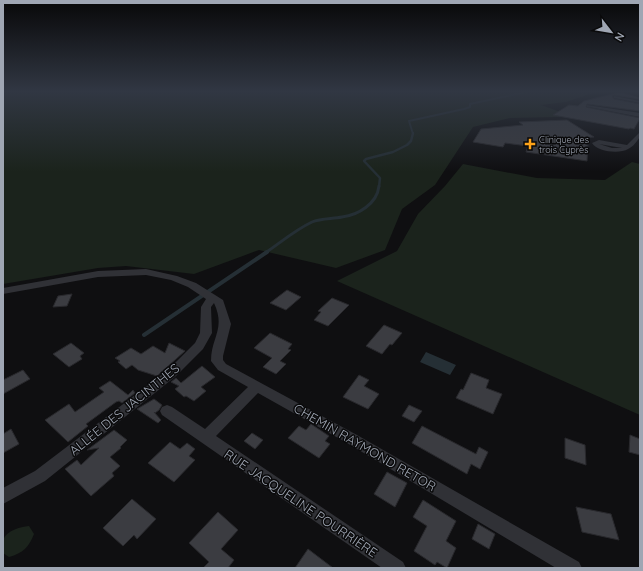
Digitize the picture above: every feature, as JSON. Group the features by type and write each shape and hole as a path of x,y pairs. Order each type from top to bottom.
{"street":[{"path":"628,147 640,134"},
{"path":"3,291 98,274 146,272 174,278 192,285 212,298"},
{"name":"CHEMIN RAYMOND RETOR","path":"212,298 219,302 225,322 216,351 217,361 222,367 352,439 573,568"},
{"name":"ALLÉE DES JACINTHES","path":"3,496 40,476 172,373 199,346 206,333 206,307 212,298"},
{"path":"205,438 257,386"},
{"name":"RUE JACQUELINE POURRIÈRE","path":"167,411 397,568"}],"shaded area":[{"path":"3,119 507,119 473,127 435,185 402,209 385,250 336,268 259,250 194,274 126,266 98,268 3,284"},
{"path":"632,162 640,164 640,415 337,281 397,251 418,214 445,186 463,164 537,178 605,180"},
{"path":"426,352 456,365 450,375 420,362"},
{"path":"29,526 34,534 30,543 25,549 18,554 9,557 3,553 3,540 7,534 18,528"}],"building":[{"path":"573,119 640,119 634,129"},
{"path":"567,120 594,137 579,138 588,144 587,161 526,152 528,146 505,143 503,147 473,142 481,129 523,125 519,122"},
{"path":"287,290 301,297 286,310 270,303"},
{"path":"72,294 67,306 53,307 58,296"},
{"path":"332,298 349,305 328,326 314,320 321,312 318,311"},
{"path":"384,325 402,333 382,354 366,346"},
{"path":"270,333 292,344 288,349 291,350 280,361 286,364 276,374 263,367 272,358 254,348"},
{"path":"71,343 84,353 80,356 82,359 69,367 53,354"},
{"path":"169,343 185,351 157,376 138,370 132,365 126,369 118,362 120,361 115,358 131,348 141,354 153,346 165,353"},
{"path":"202,366 215,377 201,387 206,391 194,401 186,396 184,397 175,389 179,386 171,382 176,378 181,383"},
{"path":"23,370 30,379 3,394 3,380"},
{"path":"471,373 489,380 486,388 502,394 493,414 456,398 461,389 463,390"},
{"path":"359,375 369,380 364,386 379,394 368,409 343,397"},
{"path":"110,381 128,395 133,390 135,393 122,403 119,401 116,402 86,424 88,426 68,442 45,420 69,404 75,412 104,392 99,388"},
{"path":"154,399 162,405 159,410 155,413 154,412 161,420 158,423 137,409"},
{"path":"409,405 422,411 414,422 402,416"},
{"path":"311,424 329,436 325,441 330,444 319,458 288,438 299,426 306,430"},
{"path":"422,426 476,454 479,447 488,452 480,469 471,464 467,474 412,443"},
{"path":"11,429 19,444 3,453 3,434"},
{"path":"114,430 127,440 120,447 121,448 110,457 120,466 112,473 114,476 91,496 65,469 77,460 81,465 99,448 87,450"},
{"path":"252,433 263,440 255,449 244,441"},
{"path":"630,435 640,439 640,455 629,452"},
{"path":"565,438 585,445 586,465 565,458"},
{"path":"170,442 180,449 187,443 195,449 189,456 195,460 174,482 148,463"},
{"path":"387,472 407,483 395,507 374,494"},
{"path":"132,499 156,519 137,539 134,535 123,546 103,528"},
{"path":"423,500 456,521 446,541 456,548 447,568 437,562 435,565 414,551 427,526 413,517"},
{"path":"576,507 611,514 619,540 582,532"},
{"path":"218,512 238,530 221,549 234,560 228,568 203,568 209,562 189,543"},
{"path":"478,524 495,534 489,549 472,539"},
{"path":"308,549 333,568 295,568"}],"waterway":[{"path":"413,134 409,121 420,119"},
{"path":"379,187 380,178 364,161 366,159 393,152 407,145 411,141 413,134"},
{"path":"265,253 312,222 348,216 366,208 375,198 379,186"},
{"path":"144,335 267,252"}],"place":[{"name":"Clinique des trois Cyprès","path":"530,144"}]}
